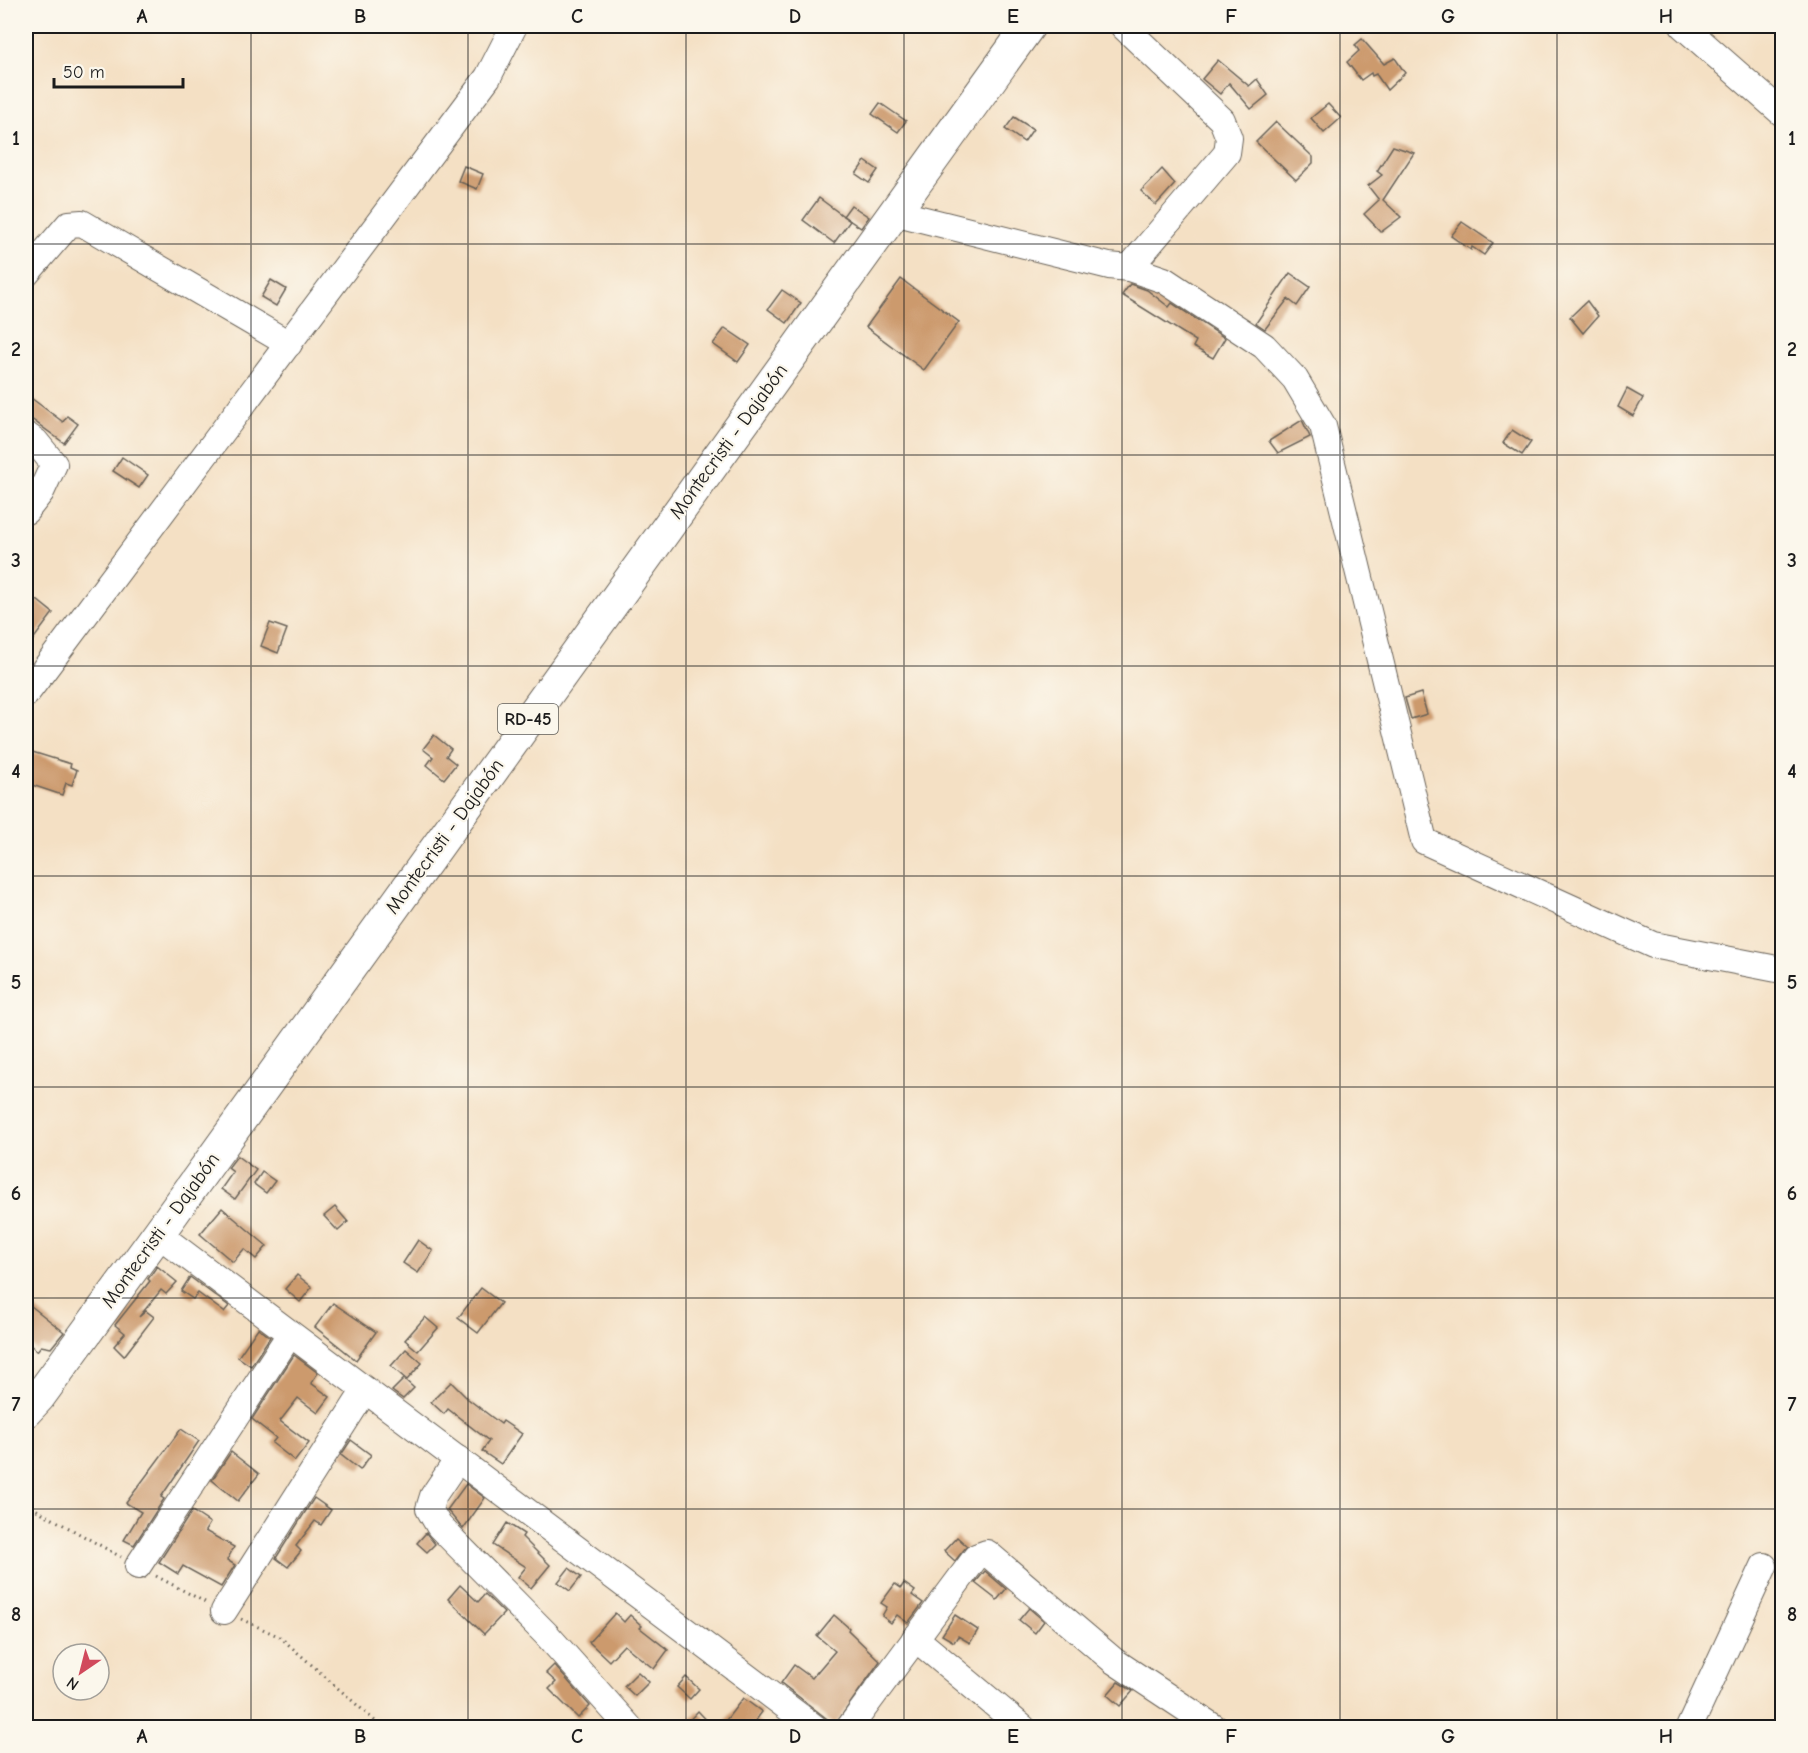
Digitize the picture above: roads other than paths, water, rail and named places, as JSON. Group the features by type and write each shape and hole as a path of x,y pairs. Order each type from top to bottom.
{"main road":[{"name":"Montecristi - Dajabón","path":"26,1411 39,1397 158,1234 1029,26"}],"street":[{"path":"26,694 488,77 514,26"},
{"path":"1123,26 1222,120 1230,138 1227,153 1129,268"},
{"path":"1683,26 1782,113"},
{"path":"893,212 1109,266 1129,268 1164,280 1264,346 1295,379 1323,426 1424,841 1653,945 1782,970"},
{"path":"26,274 69,224 82,223 289,344"},
{"path":"26,435 36,442 54,465 41,492 26,510"},
{"path":"158,1234 815,1728"},
{"path":"138,1566 290,1334"},
{"path":"224,1611 365,1390"},
{"path":"458,1459 433,1496 429,1509 439,1526 546,1634 630,1728"},
{"path":"849,1728 976,1557 987,1553 1114,1661 1215,1728"},
{"path":"1689,1728 1764,1566"},
{"path":"915,1638 1023,1728"}]}
